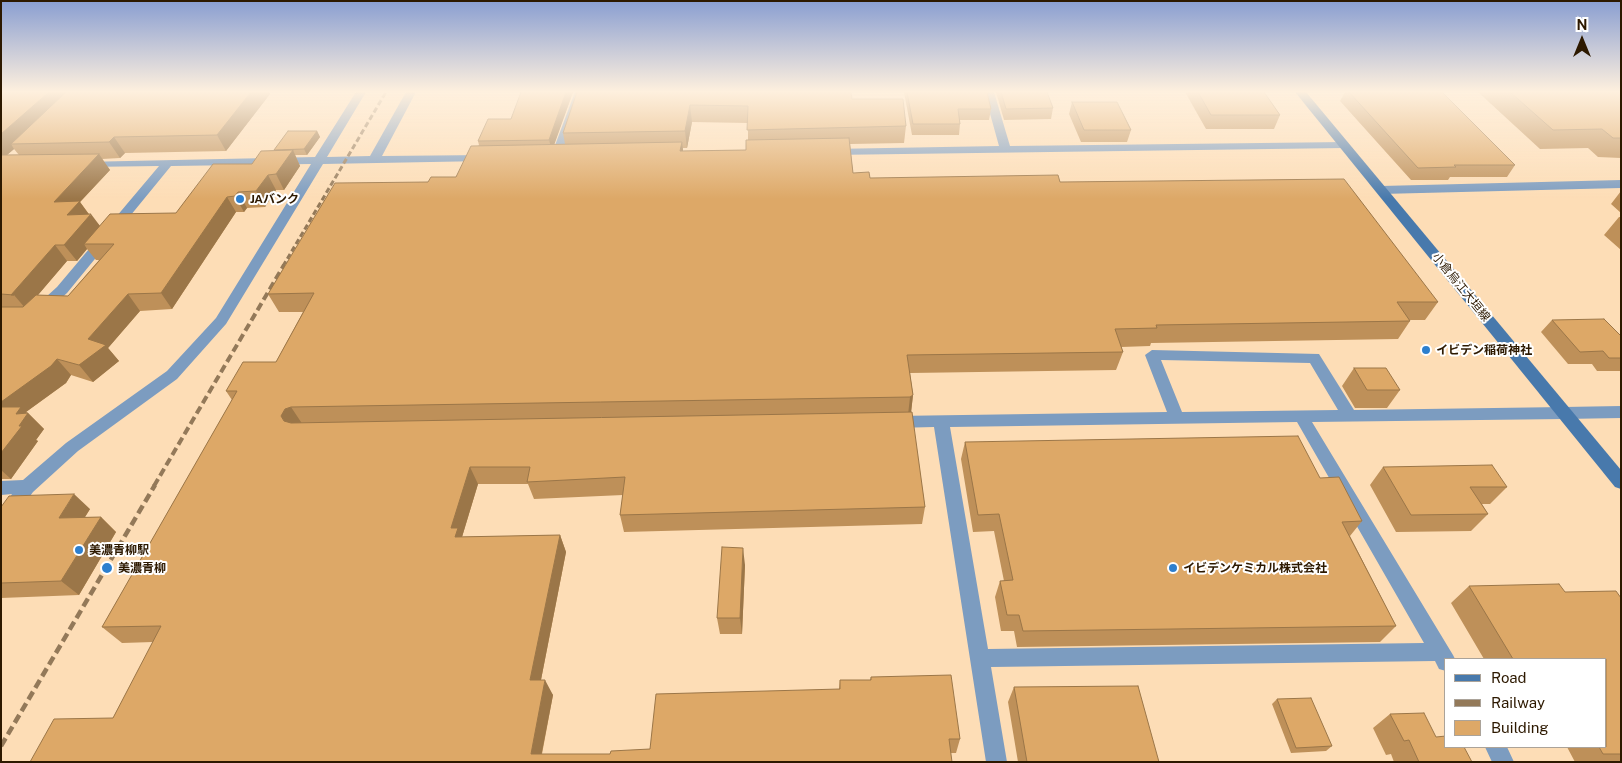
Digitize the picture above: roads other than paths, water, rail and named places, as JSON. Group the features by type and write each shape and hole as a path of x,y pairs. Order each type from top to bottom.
{"main road":[{"name":"小倉烏江大垣線","path":"1330,128 1621,482"}],"street":[{"path":"1,523 27,487 72,447 172,375 221,321 338,128"},
{"path":"374,160 392,128"},
{"path":"557,156 567,128"},
{"path":"999,128 1005,148"},
{"path":"816,152 1344,145"},
{"path":"68,165 499,158"},
{"path":"32,318 62,290 168,163"},
{"path":"1381,190 1621,184"},
{"path":"1177,418 1152,355 1314,358 1349,415"},
{"path":"881,422 1621,412"},
{"path":"1300,416 1443,657"},
{"path":"941,421 997,762"},
{"path":"1,488 27,487"},
{"path":"980,658 1443,657"},
{"path":"1496,748 1504,762"}],"railway":[{"path":"283,266 365,128"},
{"path":"154,486 284,265"},
{"path":"1,746 155,485"}],"place":[{"name":"JAバンク","path":"240,199"},
{"name":"イビデン稲荷神社","path":"1426,350"},
{"name":"美濃青柳駅","path":"79,550"},
{"name":"美濃青柳","path":"107,568"},
{"name":"イビデンケミカル株式会社","path":"1173,568"}]}
